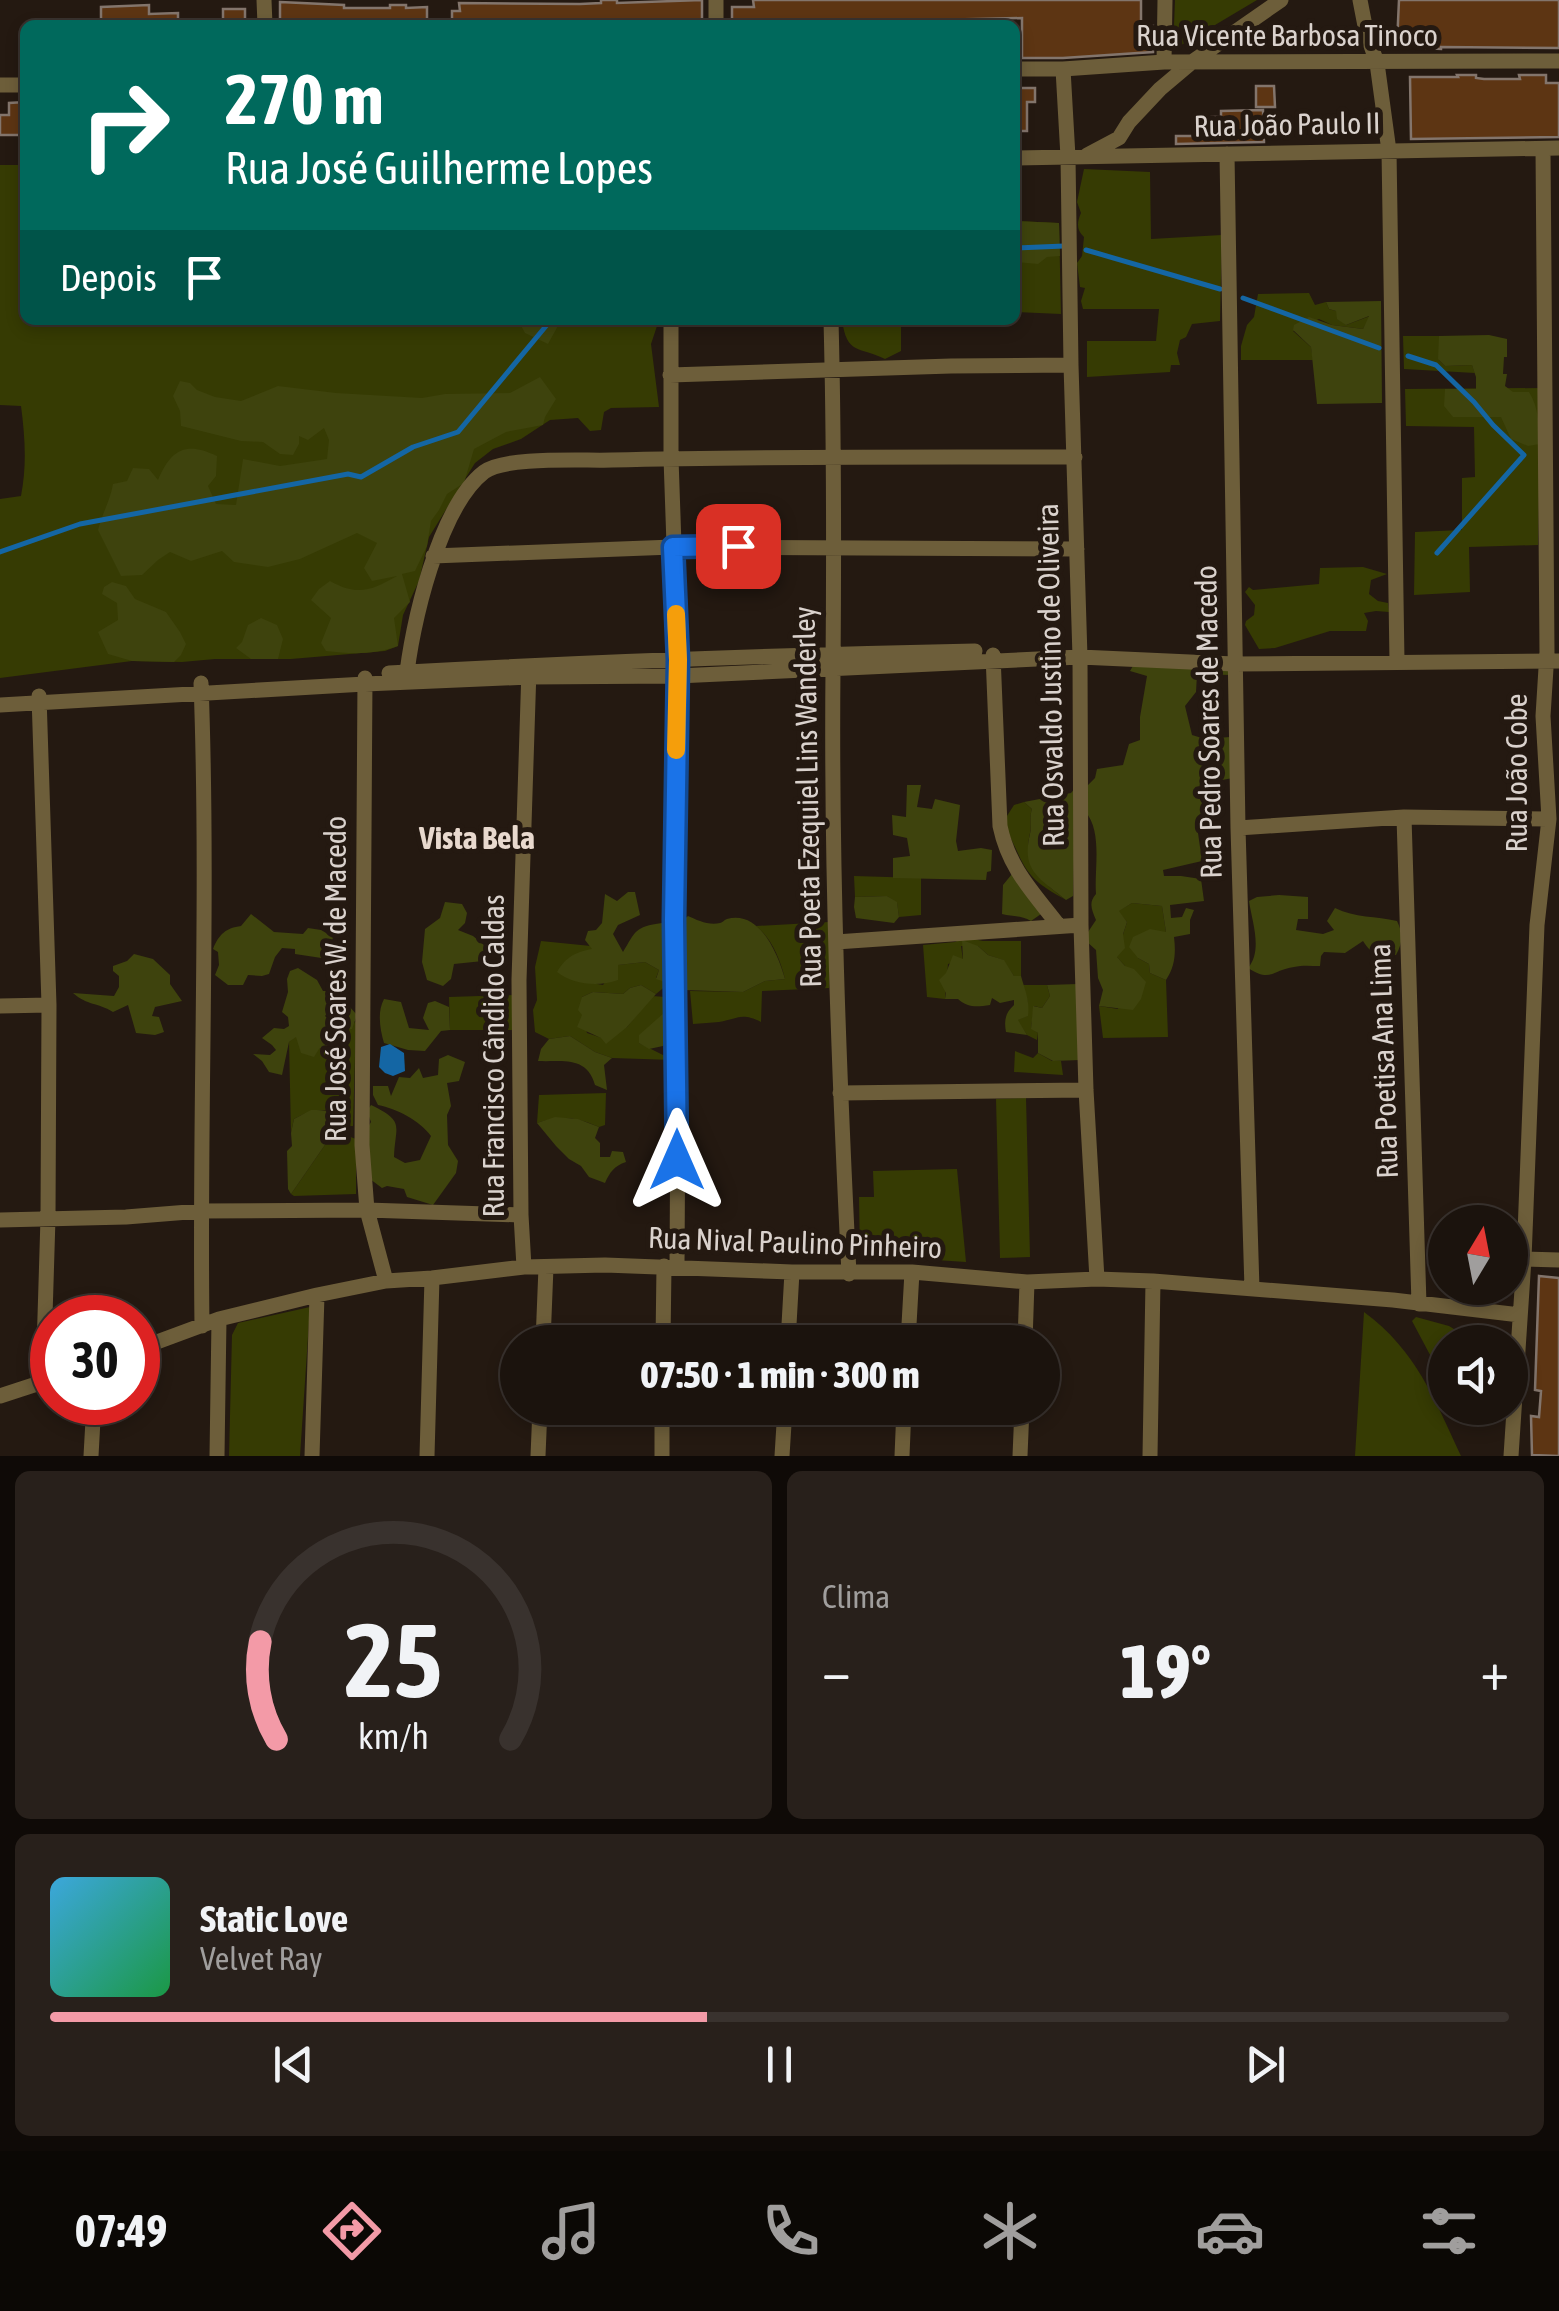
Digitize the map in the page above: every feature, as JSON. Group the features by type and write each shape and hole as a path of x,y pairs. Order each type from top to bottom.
{"street":[{"path":"1164,62 1165,0"},
{"path":"1076,157 1118,138 1160,89 1281,0"},
{"path":"1360,0 1377,62 1389,151 1397,657"},
{"name":"Rua Vicente Barbosa Tinoco","path":"1020,70 1164,62 1559,61"},
{"name":"Rua Osvaldo Justino de Oliveira","path":"1063,69 1076,157 1071,365 1080,652 1081,924 1096,1279"},
{"name":"Rua João Paulo II","path":"1020,158 1551,149"},
{"name":"Rua João Cobe","path":"1526,1205 1537,925 1551,874 1543,716 1553,657 1551,149"},
{"name":"Rua Pedro Soares de Macedo","path":"1227,154 1234,659 1252,1288"},
{"path":"665,1325 678,1090 674,920 678,668 671,325"},
{"name":"Rua Poeta Ezequiel Lins Wanderley","path":"830,325 836,942 850,1274"},
{"path":"670,375 1071,365"},
{"path":"406,677 433,556 460,502 476,479 490,468 522,462 671,458 1075,457"},
{"path":"433,556 673,547 1076,549"},
{"path":"0,704 39,697 528,671 1080,652 1234,659 1553,657"},
{"path":"993,656 1000,826 1005,848 1014,867 1059,926"},
{"name":"Rua Francisco Cândido Caldas","path":"524,1267 518,980 528,671"},
{"name":"Rua José Soares W. de Macedo","path":"365,679 361,1086 367,1210 386,1281"},
{"path":"201,687 205,948 202,1326"},
{"path":"0,694 39,697"},
{"path":"39,697 49,1005 48,1295"},
{"path":"1238,828 1404,817 1549,819"},
{"name":"Rua Poetisa Ana Lima","path":"1404,817 1419,1304"},
{"path":"836,942 1081,924"},
{"path":"0,1006 49,1005"},
{"path":"840,1093 1086,1090"},
{"path":"0,1220 201,1211 367,1210 521,1215"},
{"path":"1528,1259 1559,1260"},
{"path":"544,1325 546,1266"},
{"name":"Rua Nival Paulino Pinheiro","path":"160,1342 219,1320 317,1294 386,1281 546,1266 850,1274 912,1272 1027,1282 1153,1281 1520,1316"},
{"path":"789,1325 792,1272"},
{"path":"909,1325 912,1272"},
{"path":"427,1456 432,1278"},
{"path":"1150,1456 1153,1281"},
{"path":"1026,1325 1027,1282"},
{"path":"312,1456 317,1294"},
{"name":"Rua João Cobe","path":"1511,1456 1521,1305"},
{"path":"217,1456 219,1320"},
{"path":"0,1396 30,1386"},
{"path":"90,1456 92,1425"},
{"path":"538,1456 539,1425"},
{"path":"662,1425 662,1456"},
{"path":"782,1456 784,1425"},
{"path":"902,1456 903,1425"},
{"path":"1020,1456 1021,1425"}],"green space":[{"path":"1175,0 1257,0 1173,50"},
{"path":"0,165 20,165 20,325 657,325 651,344 659,407 611,408 604,412 601,430 590,431 578,418 550,420 521,439 493,449 475,463 429,537 419,581 403,615 398,646 385,651 291,659 132,661 0,678 0,499 21,496 25,451 21,406 0,405"},
{"path":"1084,169 1150,172 1151,239 1222,235 1220,321 1192,324 1180,340 1180,365 1171,365 1170,372 1087,377 1087,341 1156,341 1159,309 1083,309 1085,288 1080,287 1077,263 1082,256 1084,237 1078,229 1081,213 1077,202"},
{"path":"1020,221 1059,223 1061,314 1020,312"},
{"path":"1020,221 1059,223 1060,256 1047,257 1038,264 1020,262"},
{"path":"1309,293 1315,305 1326,302 1346,325 1370,316 1363,329 1319,319 1293,331 1311,347 1313,360 1241,360 1241,346 1247,325 1254,317 1258,294"},
{"path":"1381,301 1382,403 1317,404 1311,347 1293,330 1294,325 1309,317 1363,329 1369,316 1346,325 1326,302"},
{"path":"521,325 558,325 548,344 525,333"},
{"path":"843,325 901,325 901,351 885,359 855,348"},
{"path":"1489,335 1507,339 1505,386 1513,392 1529,392 1537,411 1540,444 1528,446 1511,439 1501,417 1453,417 1444,406 1445,389 1476,389 1476,377 1472,365 1445,366 1438,359 1439,336"},
{"path":"1403,336 1439,336 1439,360 1445,366 1472,365 1475,373 1404,369"},
{"path":"540,377 556,399 543,425 506,432 474,449 464,483 447,494 431,521 427,546 415,571 402,574 410,602 394,618 398,646 353,653 326,651 321,643 331,618 311,600 319,589 330,581 348,589 364,590 397,576 372,581 364,568 377,543 357,533 300,559 268,567 234,562 222,551 191,561 170,552 142,575 121,576 98,530 113,484 127,481 133,468 149,469 158,480 168,461 181,451 197,449 217,456 216,476 208,486 216,504 236,505 243,459 280,466 327,459 329,440 324,428 308,440 299,436 293,455 280,454 263,442 241,441 181,426 173,396 180,381 215,397 241,401 278,386 422,398 510,393"},
{"path":"1541,388 1538,545 1469,547 1470,592 1414,595 1415,532 1462,530 1462,478 1475,477 1474,427 1406,426 1405,389"},
{"path":"1363,567 1387,574 1371,580 1369,594 1388,603 1389,612 1364,613 1368,621 1366,631 1330,631 1259,649 1245,625 1254,615 1255,605 1245,592 1249,587 1253,590 1319,584 1320,568"},
{"path":"112,582 126,586 135,599 166,612 186,644 174,662 132,661 108,654 98,632 118,620 117,603 102,594"},
{"path":"261,618 277,625 283,639 278,659 251,659 236,648 248,625"},
{"path":"1230,659 1229,675 1197,674 1196,692 1185,706 1192,735 1205,739 1230,737 1233,778 1211,782 1208,829 1198,833 1202,861 1163,870 1164,876 1201,879 1204,901 1170,905 1171,918 1182,917 1186,908 1194,910 1190,934 1174,937 1174,960 1166,980 1150,973 1149,964 1129,947 1133,937 1150,929 1166,932 1162,906 1132,903 1119,911 1127,922 1123,934 1125,948 1117,957 1146,982 1133,1010 1099,1006 1103,990 1096,950 1086,941 1096,920 1091,904 1096,894 1096,840 1082,791 1095,778 1097,769 1123,765 1129,744 1140,740 1147,676 1130,671 1134,664"},
{"path":"907,785 921,785 917,807 932,809 935,799 960,805 958,851 992,850 991,871 987,872 986,880 893,878 893,858 910,856 907,838 893,835 892,815 906,817"},
{"path":"1076,787 1073,896 1066,900 1040,879 1030,865 1032,809 1024,802 1071,793"},
{"path":"1024,802 1032,809 1028,845 1031,864 1066,900 1030,874 1011,838 1005,819 1014,805"},
{"path":"1012,874 1041,914 1031,921 1002,914 1003,885"},
{"path":"854,876 921,878 921,915 899,917 897,903 887,896 855,897"},
{"path":"628,892 635,892 640,915 618,925 613,934 623,952 637,931 662,923 667,928 671,977 665,982 656,979 659,970 645,962 618,965 618,980 603,984 578,982 557,972 572,956 592,949 585,940 588,931 596,930 602,923 605,894 617,901"},
{"path":"1279,895 1308,897 1308,919 1298,919 1296,930 1323,934 1334,930 1327,921 1335,908 1397,921 1401,938 1398,951 1396,955 1376,953 1363,941 1345,953 1324,952 1320,966 1297,966 1267,975 1256,972 1248,968 1256,944 1249,901"},
{"path":"887,896 897,902 899,917 894,923 856,918 855,897"},
{"path":"445,902 462,904 467,913 458,930 490,950 483,961 454,964 451,979 443,986 427,980 422,962 425,929 440,918"},
{"path":"1132,903 1162,906 1166,932 1138,958 1149,964 1150,973 1166,980 1168,1037 1103,1038 1099,1006 1118,1009 1125,966 1116,956 1127,922 1118,911"},
{"path":"251,914 274,932 303,934 308,928 333,937 328,959 282,948 269,974 248,975 243,985 228,985 215,975 218,952 213,949 224,933 241,926"},
{"path":"688,916 712,924 739,918 749,921 766,936 785,979 765,981 743,992 684,990 678,958 686,948 678,939 682,921"},
{"path":"829,922 829,988 762,991 761,1022 744,1017 693,1024 690,991 743,992 765,981 785,979 775,950 756,926"},
{"path":"964,937 1021,941 1021,976 1014,976 1003,960 978,946 961,946 963,960 948,964 945,999 927,997 923,945 955,942"},
{"path":"962,940 1004,960 1014,976 1021,976 1028,1016 1018,1020 1027,1035 1006,1032 1006,1017 1014,1000 1000,1003 992,998 990,1005 977,1006 945,999 939,980 953,955 963,959"},
{"path":"541,941 591,946 586,982 603,985 617,965 645,962 659,970 656,978 671,977 656,994 641,985 623,994 593,992 582,997 582,1014 587,1033 602,1038 627,1027 652,996 666,997 665,1012 639,1043 673,1060 612,1058 570,1036 549,1039 535,1032 535,967"},
{"path":"134,954 153,959 170,975 170,984 182,1001 155,1007 152,1016 159,1017 164,1032 155,1035 136,1033 128,1005 113,1012 73,993 114,996 119,976 113,966"},
{"path":"298,968 317,980 323,991 335,991 336,1001 325,1016 330,1021 339,1006 349,1006 357,1015 352,1029 339,1029 345,1039 319,1049 314,1057 301,1053 296,1037 289,1042 282,1075 269,1072 253,1054 270,1055 276,1050 262,1038 274,1028 289,1026 288,1017 282,1012 287,979 290,971"},
{"path":"1078,984 1080,1060 1053,1061 1038,1053 1038,1033 1031,1029 1033,1006 1042,1008 1050,996 1047,985"},
{"path":"641,985 656,994 606,1044 577,1027 582,997 593,992 623,994"},
{"path":"1023,985 1047,985 1050,996 1042,1008 1034,1006 1031,1028 1038,1033 1037,1040 1027,1035 1017,1020 1027,1016"},
{"path":"513,995 515,1030 450,1030 449,997"},
{"path":"666,997 670,1015 663,1046 649,1049 639,1043 639,1035 665,1012"},
{"path":"384,999 401,1002 409,1028 429,1030 423,1018 428,1003 435,1001 449,1007 450,1030 441,1031 425,1051 384,1043 380,1015"},
{"path":"356,1022 353,1126 346,1126 345,1119 332,1112 320,1110 294,1119 291,1133 289,1042 296,1036 319,1049 344,1039 338,1028"},
{"path":"570,1036 612,1058 604,1065 607,1090 595,1085 580,1065 538,1061 549,1039"},
{"path":"1015,1051 1033,1058 1038,1053 1061,1061 1063,1075 1014,1072"},
{"path":"448,1055 465,1062 459,1081 447,1083 451,1106 447,1115 448,1145 458,1161 456,1173 433,1205 407,1197 404,1189 382,1188 370,1179 366,1130 371,1122 367,1111 371,1105 394,1120 394,1157 405,1163 420,1160 431,1136 407,1116 378,1105 373,1086 388,1086 391,1096 399,1077 410,1078 419,1068 423,1078 438,1075 439,1059"},
{"path":"606,1093 605,1125 599,1127 568,1118 537,1123 539,1095"},
{"path":"1026,1098 1030,1257 1000,1258 996,1099"},
{"path":"311,1110 341,1116 347,1132 341,1140 327,1142 291,1194 287,1151 292,1146 294,1119"},
{"path":"555,1117 578,1119 599,1127 595,1138 600,1143 600,1157 610,1157 612,1151 623,1152 626,1162 613,1170 605,1183 589,1177 537,1123"},
{"path":"345,1135 356,1139 356,1194 291,1194 327,1142 341,1140"},
{"path":"957,1169 966,1262 860,1255 859,1197 874,1197 873,1171"},
{"path":"310,1307 300,1456 229,1456 232,1335 238,1323"},
{"path":"1364,1312 1411,1359 1428,1388 1428,1425 1447,1425 1461,1456 1355,1456"},
{"path":"1416,1317 1445,1325 1428,1325 1428,1351 1412,1321"}],"water":[{"path":"390,1044 404,1053 405,1071 393,1076 379,1067 381,1047"}],"building":[{"path":"702,0 702,20 452,20 452,11 460,11 459,3"},
{"path":"753,0 1141,0 1141,26 1153,26 1153,52 1022,58 1022,18 732,20 732,7 754,7"},
{"path":"1399,0 1559,0 1559,48 1441,49 1397,44"},
{"path":"280,2 344,8 427,7 427,20 280,20"},
{"path":"149,5 149,14 178,13 178,20 101,20 101,7"},
{"path":"223,9 245,9 245,20 223,20"},
{"path":"1519,75 1546,75 1546,83 1559,83 1559,137 1411,139 1410,77 1520,79"},
{"path":"1256,86 1274,86 1275,107 1256,107"},
{"path":"1020,88 1035,88 1035,102 1027,102 1027,131 1020,131"},
{"path":"20,102 20,135 0,135 0,115 9,115 9,103"},
{"path":"1263,110 1264,142 1176,144 1176,136 1194,136 1194,117 1221,117 1221,111"},
{"path":"1539,1276 1559,1278 1559,1456 1532,1455 1531,1416 1539,1417 1541,1391 1535,1390"}],"waterway":[{"path":"1020,248 1064,246"},
{"path":"1086,250 1220,289"},
{"path":"1243,298 1379,348"},
{"path":"0,552 80,524 348,474 361,477 413,447 458,432 547,325"},
{"path":"1408,356 1436,365 1524,455 1437,553"}],"slow traffic":[{"path":"676,614 676,750"}],"district":[{"name":"Vista Bela","path":"477,838"}],"route":[{"path":"677,1160 674,920 678,660 673,547 738,546"}]}
